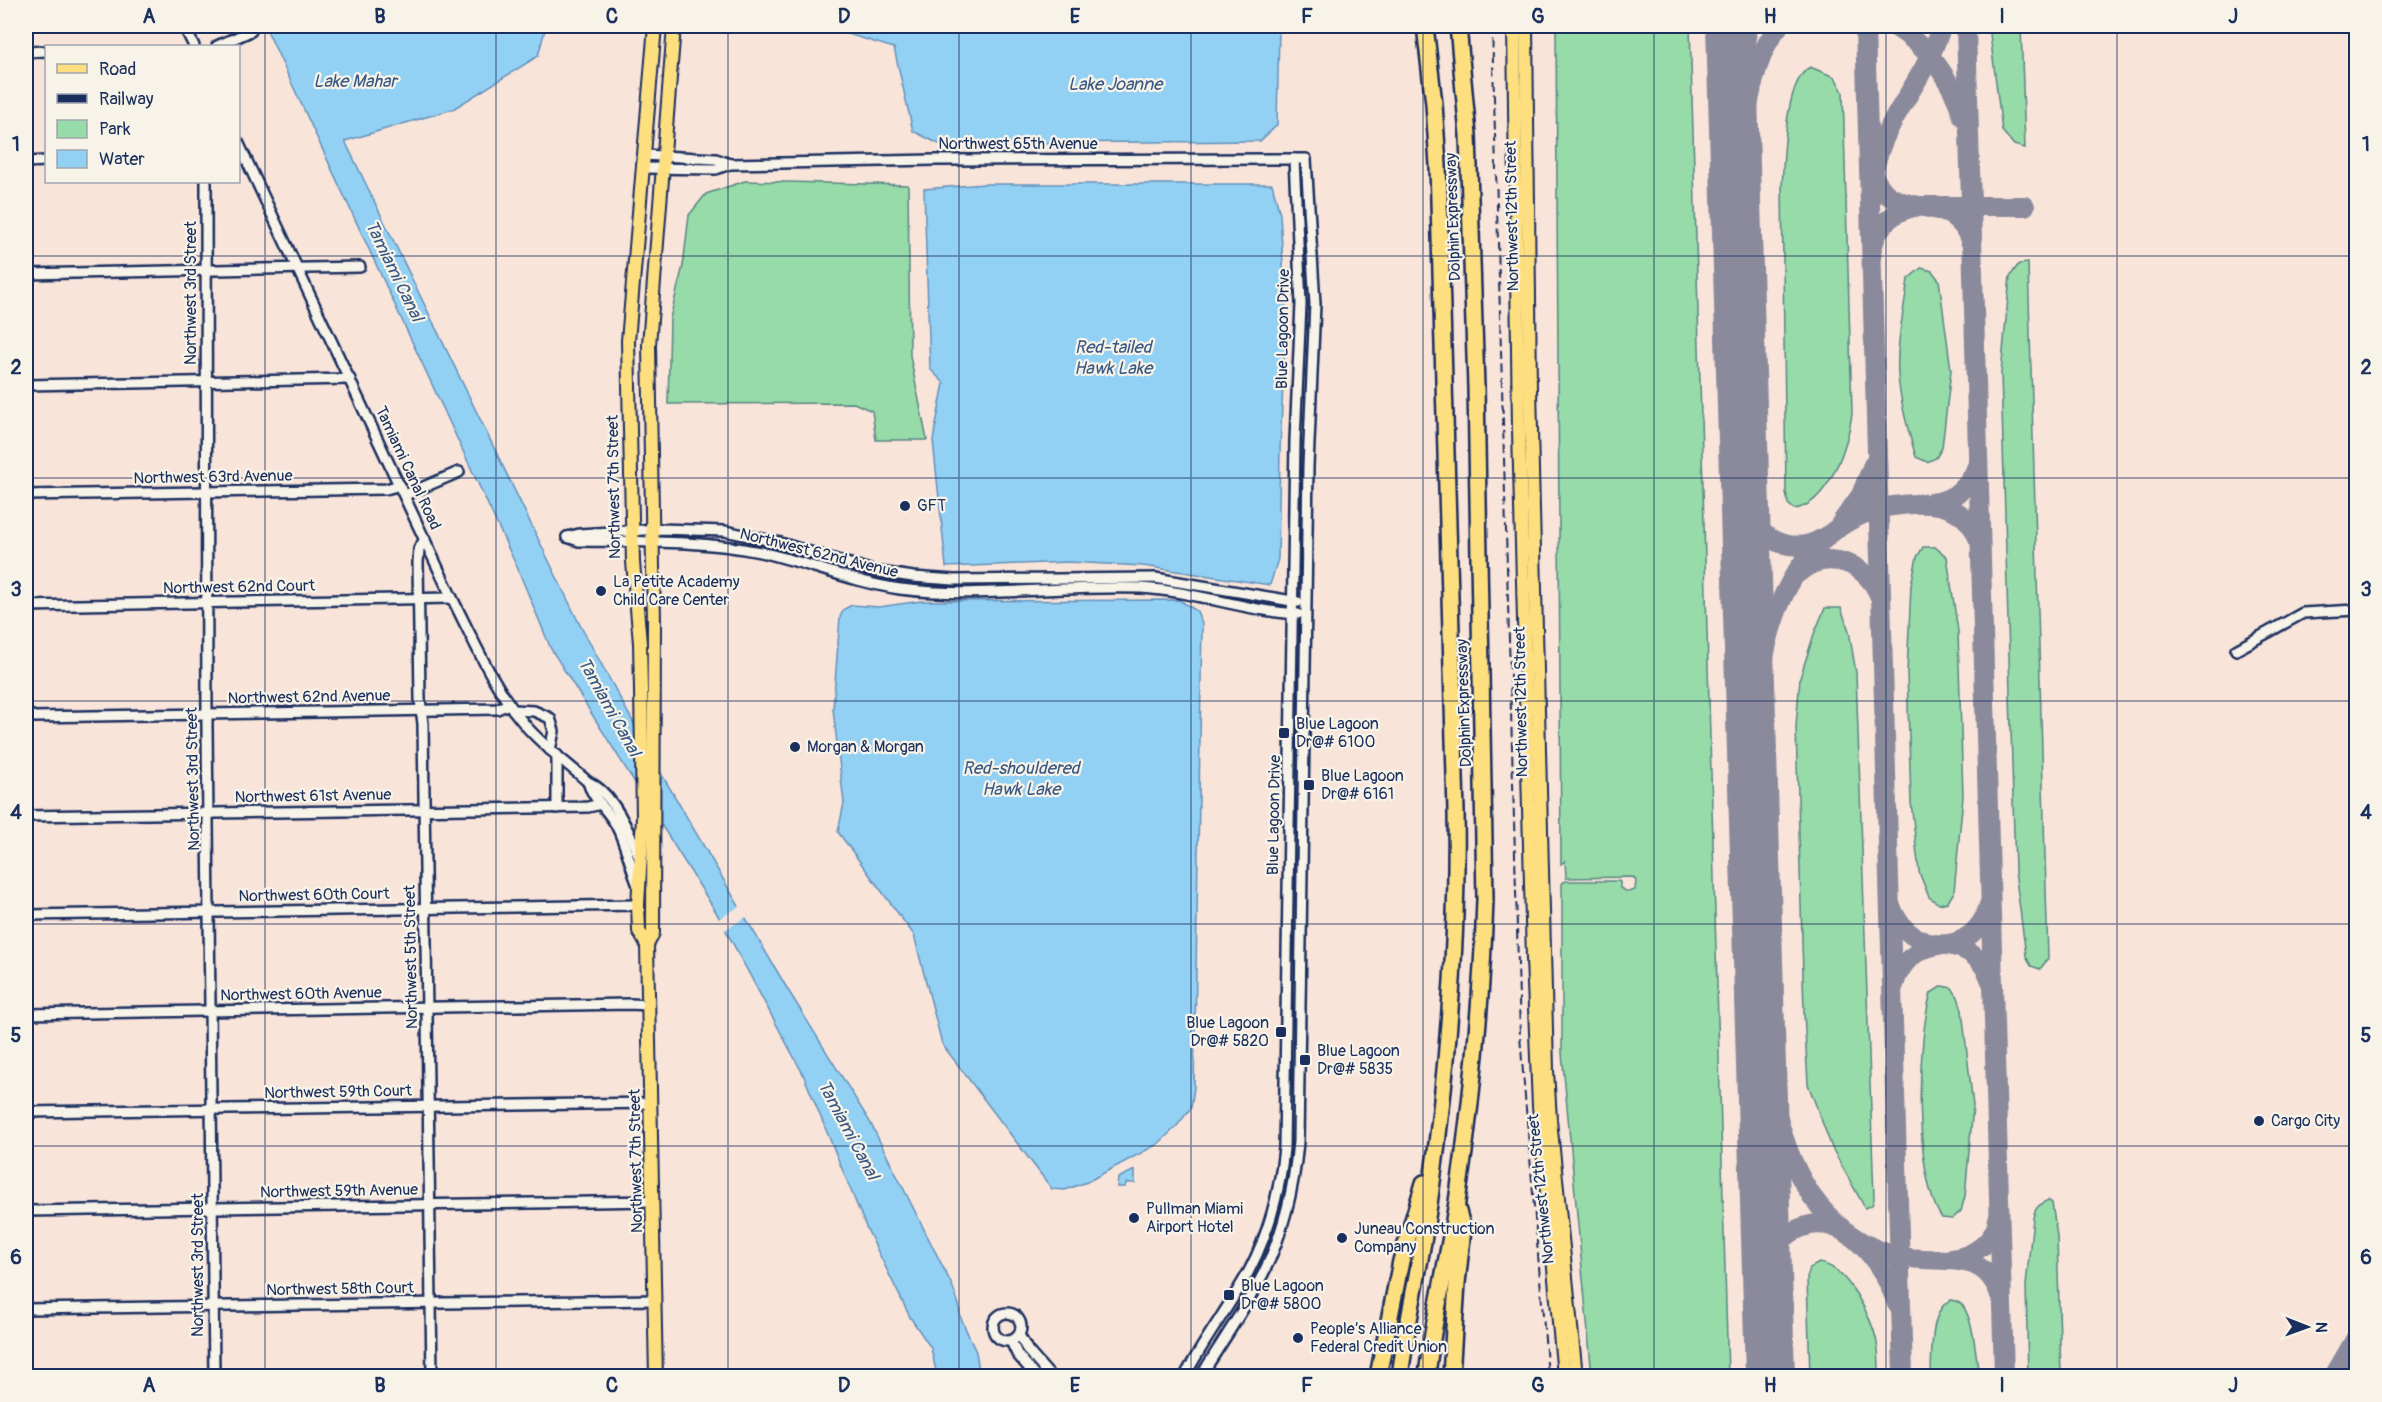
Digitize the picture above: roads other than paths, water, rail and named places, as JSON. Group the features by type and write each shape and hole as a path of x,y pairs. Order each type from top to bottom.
{"highway":[{"path":"1420,26 1429,52"},
{"name":"Dolphin Expressway","path":"1401,1377 1410,1305 1430,1200 1451,1020 1457,852 1437,155 1425,26"},
{"name":"Dolphin Expressway","path":"1427,1377 1438,1300 1456,1205 1476,1057 1485,899 1469,146 1458,26"},
{"path":"1378,1377 1401,1262 1437,1137"},
{"path":"1451,1377 1463,1229 1456,1205"}],"main road":[{"name":"Northwest 7th Street","path":"648,945 639,931 638,905 643,801 642,730 633,537 628,340 655,26"},
{"name":"Northwest 7th Street","path":"656,1377 648,945 653,933 654,818 649,338 674,26"},
{"name":"Northwest 12th Street","path":"1514,26 1519,431 1533,959 1539,1106 1564,1377"},
{"name":"Northwest 12th Street","path":"1526,26 1530,389 1546,1059 1576,1377"},
{"path":"640,861 647,902 653,915"}],"street":[{"path":"184,26 194,45"},
{"path":"219,45 251,31"},
{"path":"26,52 45,51"},
{"name":"Tamiami Canal Road","path":"242,158 298,269 452,598 490,672 511,707 553,753 588,782 596,785 621,817 640,861"},
{"name":"Northwest 65th Avenue","path":"643,162 716,159 730,164 957,160 1306,159"},
{"name":"Blue Lagoon Drive","path":"1185,1377 1249,1269 1271,1215 1282,1167 1286,1117 1295,440 1301,304 1294,159"},
{"name":"Blue Lagoon Drive","path":"1201,1377 1262,1276 1284,1222 1295,1171 1299,1128 1309,441 1315,304 1306,159"},
{"path":"26,162 45,161"},
{"name":"Northwest 3rd Street","path":"206,183 207,714 214,1377"},
{"path":"26,274 360,267"},
{"path":"26,385 350,379"},
{"path":"405,495 459,472"},
{"name":"Northwest 63rd Avenue","path":"26,495 386,489 400,485"},
{"name":"Northwest 62nd Avenue","path":"1306,603 1155,578 954,580 913,577 873,571 777,542 734,533 685,529 652,530 633,537 579,541 567,537 592,533 633,537 652,543 711,544 751,550 779,556 847,578 902,589 955,591 1143,588 1187,593 1306,615"},
{"name":"Northwest 5th Street","path":"425,539 418,555 418,599 432,1377"},
{"name":"Northwest 62nd Court","path":"26,606 452,598"},
{"path":"2236,650 2303,613 2318,610 2356,610"},
{"path":"511,707 534,711 550,718 554,731 553,753 557,808"},
{"name":"Northwest 62nd Avenue","path":"29,717 497,710 511,707"},
{"name":"Tamiami Canal Road","path":"588,782 590,791 601,804 621,837 638,887"},
{"name":"Northwest 61st Avenue","path":"26,816 557,808 588,807 601,804"},
{"name":"Northwest 60th Court","path":"26,915 638,905"},
{"path":"1287,999 1301,1006"},
{"name":"Northwest 60th Avenue","path":"26,1014 649,1005"},
{"name":"Northwest 59th Court","path":"26,1112 651,1103"},
{"name":"Northwest 59th Avenue","path":"26,1211 653,1201"},
{"path":"1249,1269 1262,1276"},
{"name":"Northwest 58th Court","path":"26,1309 655,1300"},
{"path":"1036,1377 1017,1354 1015,1338 1050,1377"}],"water":[{"path":"265,26 546,26 538,56 453,109 345,141 580,625 662,775 788,990 870,1122 952,1285 960,1316 976,1352 980,1376 937,1376 931,1348 910,1317 866,1227 803,1074 716,912 551,649 517,567"},
{"name":"Lake Joanne","path":"838,26 1279,26 1277,125 1260,141 939,144 913,131 894,48 838,31"},
{"name":"Red-tailed Hawk Lake","path":"984,184 1272,184 1280,214 1286,315 1278,559 1270,585 1143,566 1068,562 946,567 933,440 944,383 930,369 924,189"},
{"name":"Red-shouldered Hawk Lake","path":"1179,600 1197,611 1202,624 1194,1088 1191,1108 1158,1144 1087,1182 1065,1190 1052,1189 942,1044 914,935 838,832 844,803 833,709 840,617 844,609 852,605 879,607 921,601"},
{"path":"1135,1170 1135,1183 1126,1183 1125,1187 1117,1187 1118,1178"}],"railway":[{"path":"1492,26 1520,1036 1548,1376"}],"place":[{"name":"GFT","path":"905,506"},
{"name":"La Petite Academy Child Care Center","path":"601,591"},
{"name":"Blue Lagoon Dr@# 6100","path":"1284,733"},
{"name":"Morgan & Morgan","path":"795,747"},
{"name":"Blue Lagoon Dr@# 6161","path":"1309,785"},
{"name":"Blue Lagoon Dr@# 5820","path":"1281,1032"},
{"name":"Blue Lagoon Dr@# 5835","path":"1305,1060"},
{"name":"Cargo City","path":"2259,1121"},
{"name":"Pullman Miami Airport Hotel","path":"1134,1218"},
{"name":"Juneau Construction Company","path":"1342,1238"},
{"name":"Blue Lagoon Dr@# 5800","path":"1229,1295"},
{"name":"People’s Alliance Federal Credit Union","path":"1298,1338"}],"water label":[{"name":"Lake Mahar","path":"355,81"},
{"name":"Tamiami Canal","path":"394,271"},
{"name":"Tamiami Canal","path":"609,707"},
{"name":"Tamiami Canal","path":"848,1130"}]}
